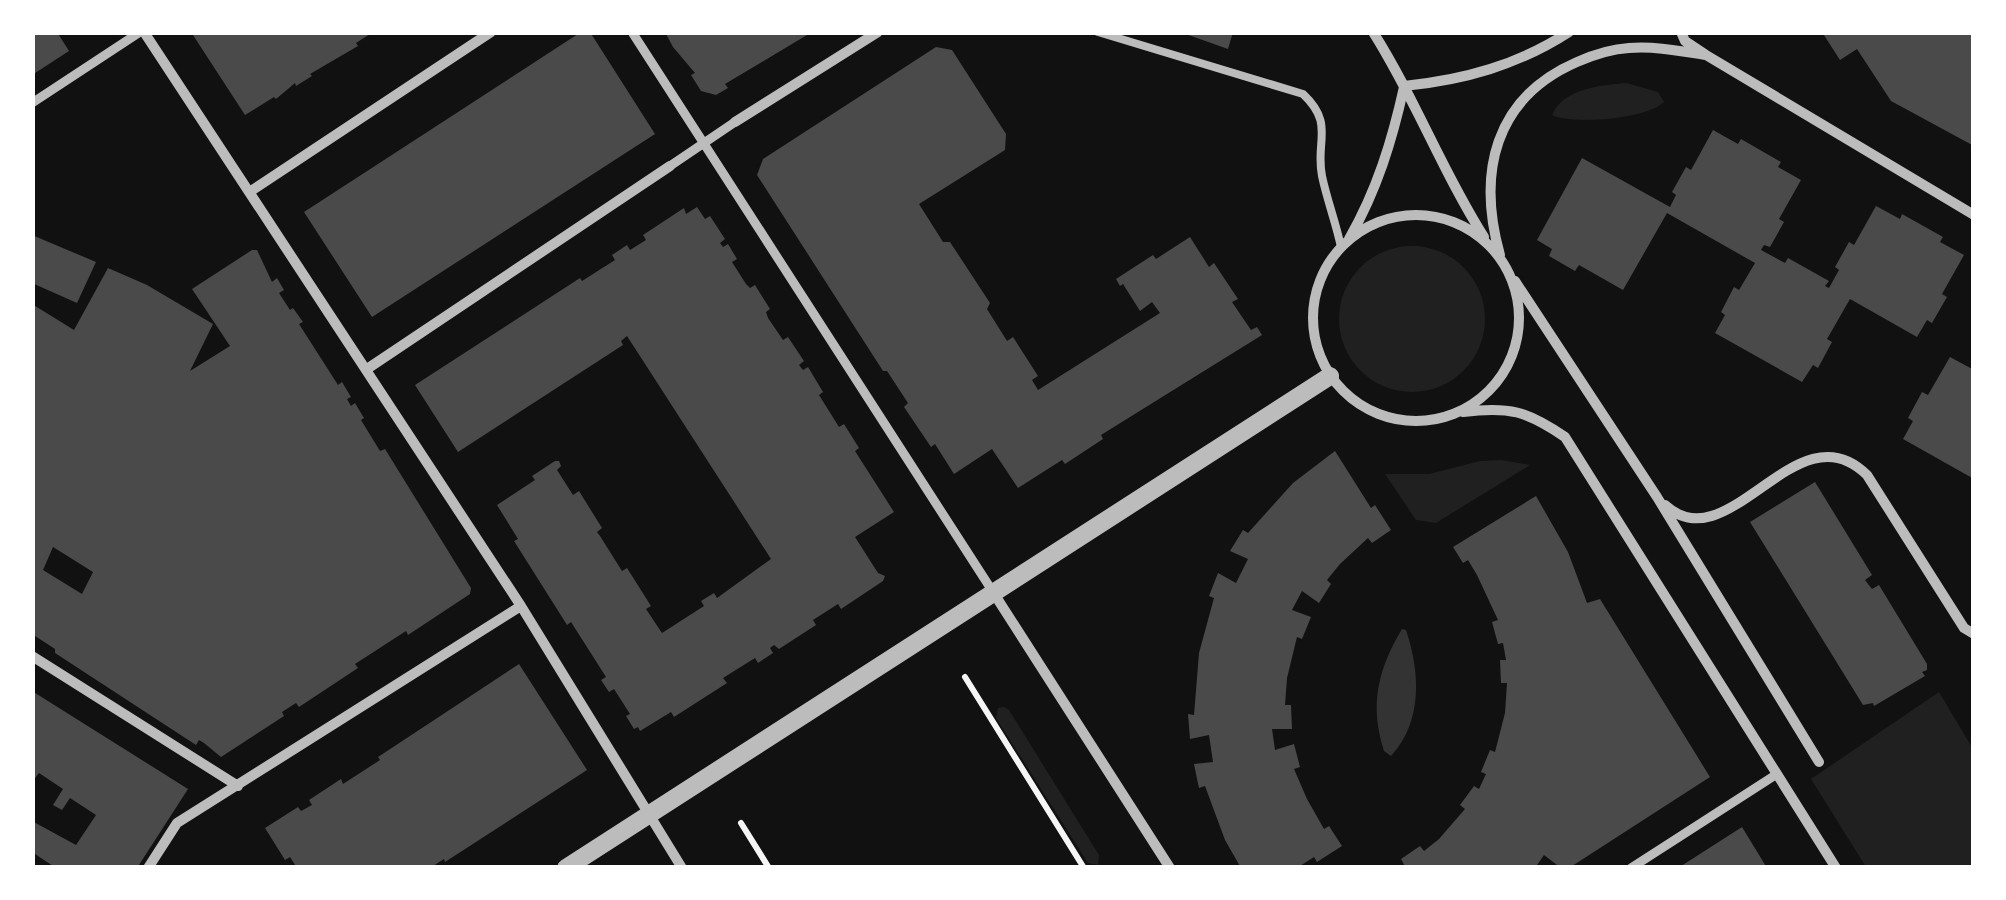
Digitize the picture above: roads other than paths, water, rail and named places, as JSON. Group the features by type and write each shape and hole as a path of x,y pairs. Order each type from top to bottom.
{"street":[{"path":"32,103 142,32 367,369 682,868"},
{"path":"250,191 491,32"},
{"path":"632,32 1170,868"},
{"path":"367,369 734,122 878,32"},
{"path":"1373,32 1439,160 1490,246 1657,497 1819,762"},
{"path":"1404,86 1470,76 1512,63 1569,32"},
{"path":"1680,32 1706,55 1974,216"},
{"path":"1457,413 1486,394 1506,366 1518,334 1517,299 1492,227 1492,169 1502,127 1530,90 1559,70 1594,55 1626,48 1662,48 1706,55"},
{"path":"1404,86 1395,128 1371,200 1325,270 1314,309 1318,350 1330,376 1349,398 1373,413 1401,421 1430,421 1492,408 1515,410 1538,419 1564,438 1836,868"},
{"path":"1344,244 1374,224 1404,215 1436,217 1466,228 1490,246"},
{"path":"566,868 1330,376"},
{"path":"1657,497 1673,512 1693,518 1714,515 1803,461 1840,456 1855,463 1866,475 1964,628 1974,634"},
{"path":"148,868 177,823 520,606"},
{"path":"32,656 238,786"},
{"path":"1631,868 1778,774"}],"lane":[{"path":"1098,32 1304,94 1318,108 1324,128 1322,179 1344,244"}]}
